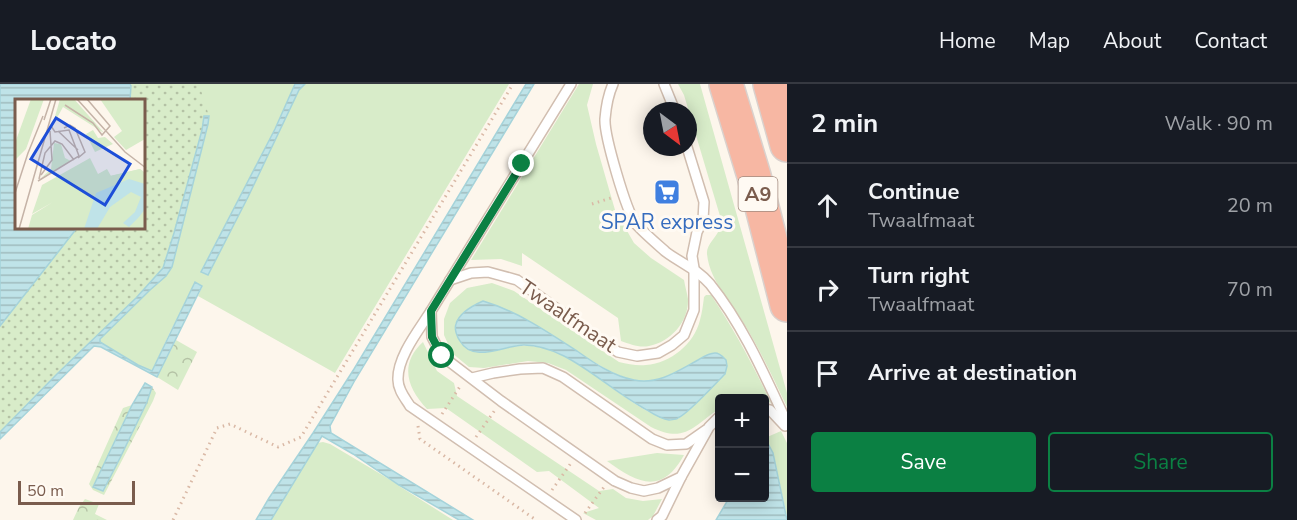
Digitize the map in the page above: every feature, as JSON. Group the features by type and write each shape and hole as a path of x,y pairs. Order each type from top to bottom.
{"highway":[{"name":"A9","path":"726,84 754,176 787,305"},
{"path":"770,84 787,145"}],"lane":[{"path":"571,84 403,357 399,364 398,381 402,395 410,406 578,520"},
{"path":"613,84 609,93 605,122 618,179 635,222 666,252 693,268 709,284 747,341 787,423"},
{"path":"664,84 671,102"},
{"name":"Twaalfmaat","path":"450,280 471,273 488,272 517,280 618,352 637,356 658,353 684,335 694,310 692,256 703,220 704,202 690,156"},
{"path":"431,311 432,337 442,356 610,478 631,489 644,491 658,488 681,477"},
{"path":"472,378 511,370 543,368 563,377 652,439 667,445 686,444 715,421"},
{"path":"769,410 787,429"},
{"path":"657,520 662,516 709,427"}],"path":[{"path":"173,520 217,428 230,424 278,447 301,437 513,84"},
{"path":"592,204 624,194"},
{"path":"470,446 501,401"},
{"path":"545,499 577,454"},
{"path":"578,520 610,478"}],"green space":[{"path":"0,84 199,84 209,116 161,275 0,433"},
{"path":"130,84 295,84 275,129 201,273 299,90 305,84 509,84 335,373 198,296 202,287 196,283 152,371 100,342 100,339 166,276 179,239 208,124 161,275 145,230 146,99 143,99"},
{"path":"579,84 593,84 587,105 615,210 634,243 651,258 684,280 688,299 685,315 677,329 657,344 642,346 621,341 618,318 522,253 522,266 501,259 471,260"},
{"path":"678,84 700,84 787,393 787,407 754,341 718,285 709,265 707,251 719,230 720,216 697,139 697,102 686,102"},
{"path":"492,283 514,291 619,362 646,365 672,356 687,344 697,329 704,297 711,295 728,321 766,394 715,394 715,412 695,427 681,433 663,432 651,427 566,370 548,363 528,361 484,368 469,367 452,353 444,335 444,319 450,303 467,288","holes":["466,311 594,362 611,372 639,381 652,380 677,372 707,355 725,374 678,419 661,416 637,405 582,366 553,351 524,346 482,352 455,325"]},
{"path":"176,340 197,352 178,390 157,377"},
{"path":"423,342 437,371 454,383 457,396 599,491 613,489 626,498 643,501 662,499 653,516 648,520 596,520 583,513 599,508 549,471 537,472 446,408 427,409 415,393 408,367 415,350"},
{"path":"152,387 156,393 153,401 104,495 93,490 89,484 123,408 132,405 94,486 102,491 147,402"},
{"path":"781,431 787,443 787,517 773,453 769,446 769,436"},
{"path":"323,442 399,485 453,520 271,520 317,443"},
{"path":"657,453 684,455 676,468 658,481 639,480 607,461"},
{"path":"85,499 99,504 95,514 107,520 73,520"}],"water":[{"path":"0,84 130,84 130,99 15,99 15,230 75,230 0,326"},
{"path":"295,84 305,84 299,90 208,275 201,272 275,129"},
{"path":"526,84 534,84 355,380 330,426 331,433 473,520 459,520 322,436 271,520 256,520 354,369"},
{"path":"204,116 209,116 208,124 172,267 166,276 100,339 100,342 152,371 195,282 202,286 157,377 101,347 94,346 0,439 0,432 136,298 163,268"},
{"path":"483,301 520,316 604,368 626,378 643,381 660,379 706,355 715,353 720,354 726,360 725,374 683,415 675,419 665,419 630,400 564,356 550,350 524,345 490,352 473,351 466,348 457,335 456,324 463,313"},
{"path":"145,383 152,387 147,402 120,458 103,491 93,487 132,405"},
{"path":"769,446 773,453 787,520 716,520 727,502 769,502"}],"place":[{"name":"SPAR express","path":"667,192"}],"route":[{"path":"442,356 432,337 431,311 522,164"}]}
